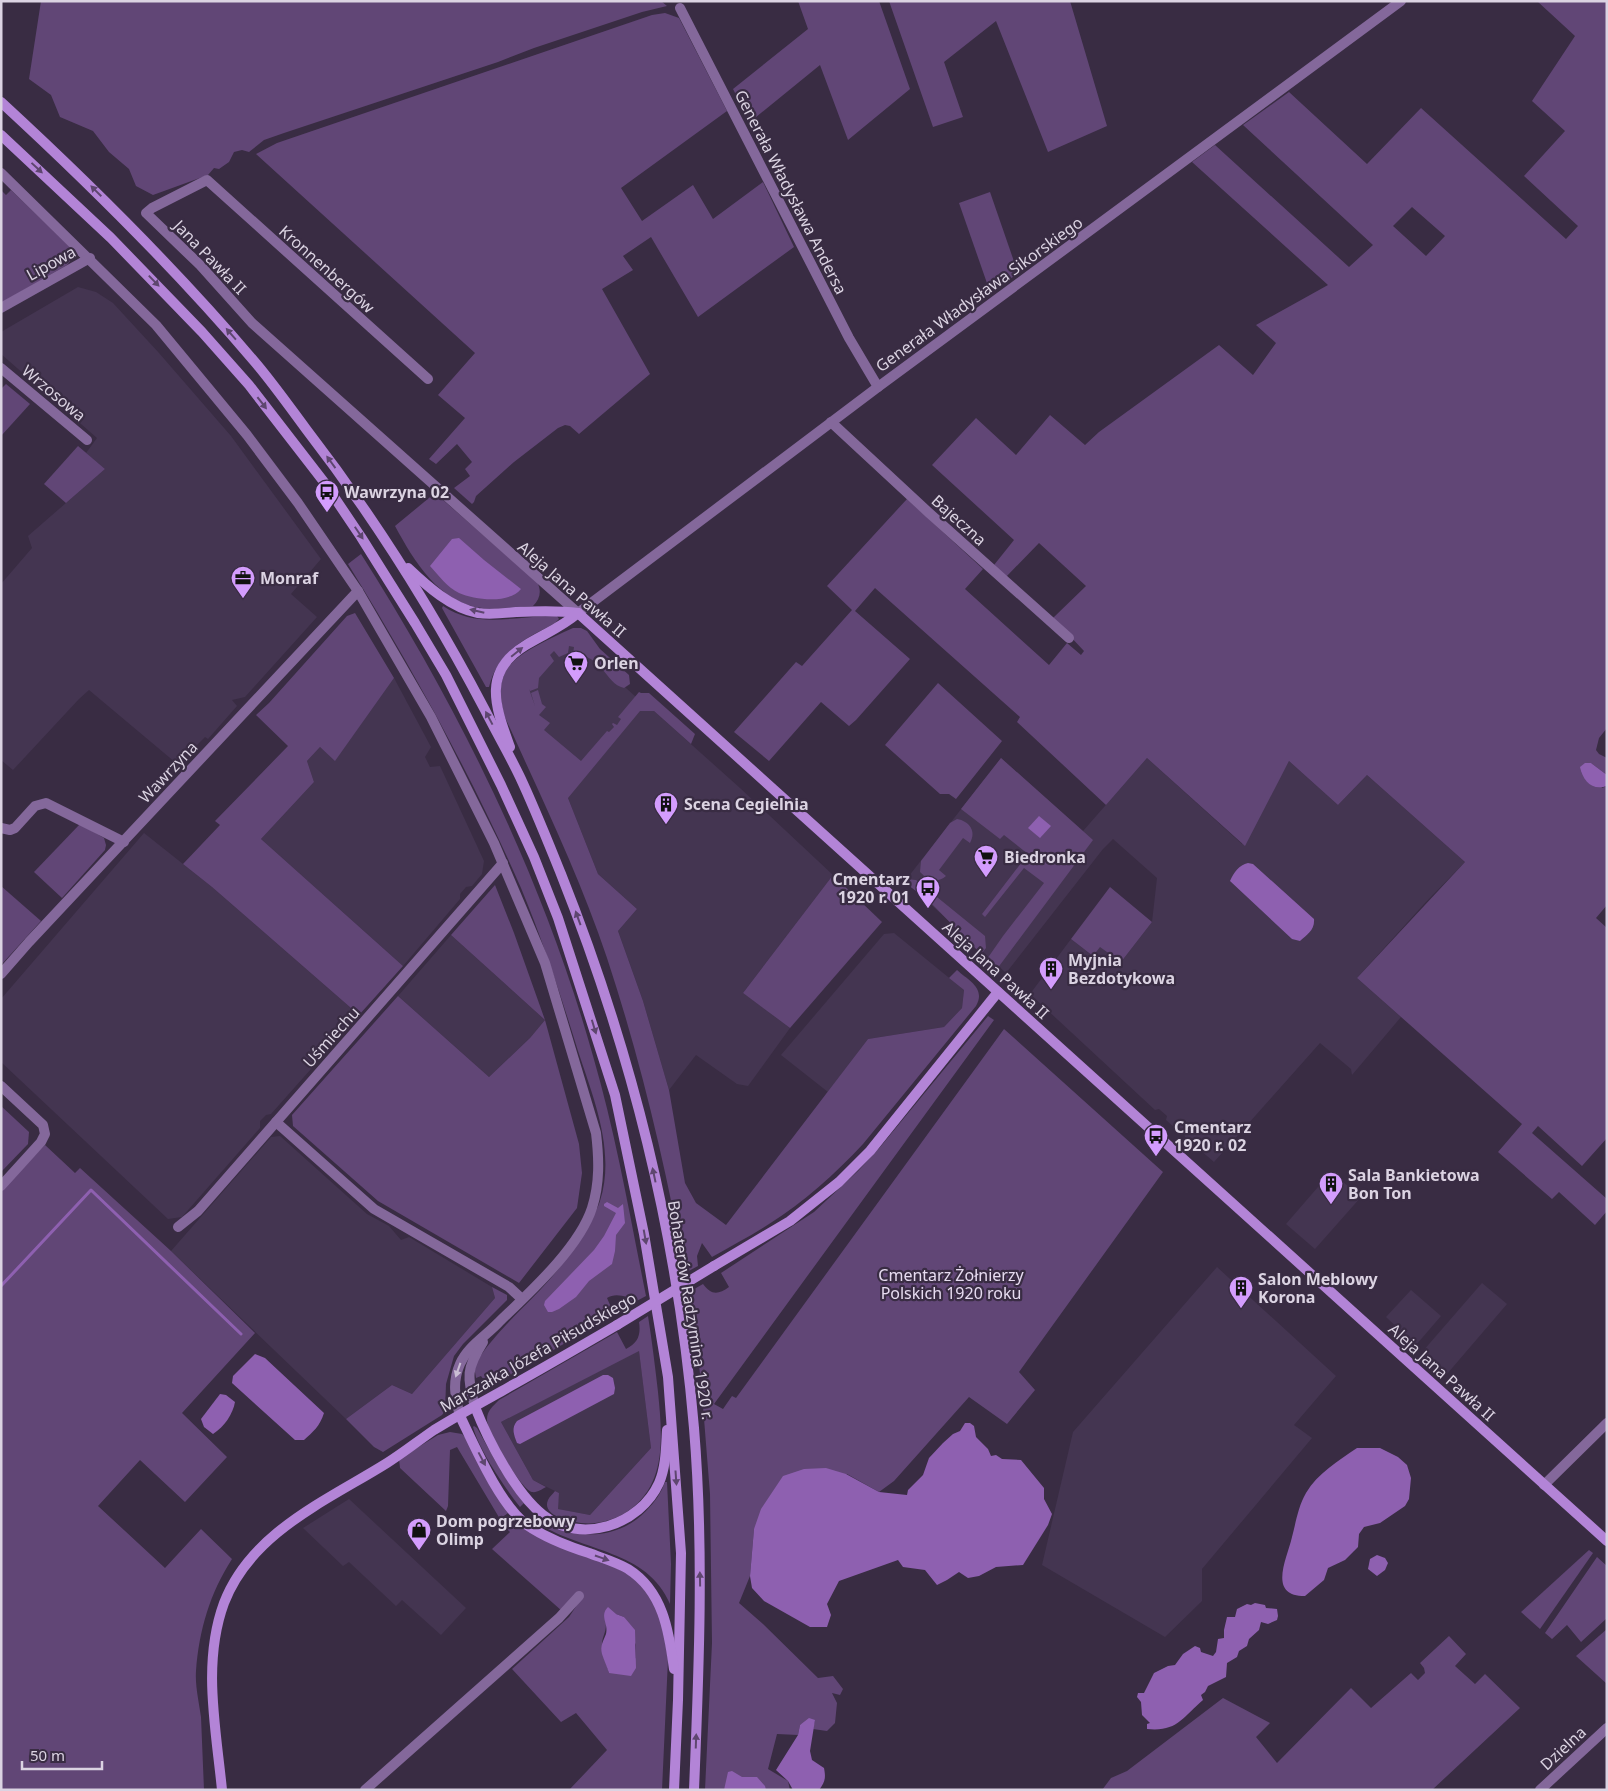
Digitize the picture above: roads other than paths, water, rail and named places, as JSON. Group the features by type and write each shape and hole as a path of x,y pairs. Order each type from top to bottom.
{"main road":[{"path":"1,102 66,161 130,225 257,364 328,458 399,559 462,665 520,777"},
{"name":"Bohaterów Radzymina 1920 r.","path":"1,135 111,238 202,332 248,385 324,482 362,537 446,675 501,785 538,866 558,918 615,1096 644,1234 668,1377 681,1553 674,1790"},
{"path":"399,559 434,591 458,606 478,613 492,614 545,610 578,613"},
{"path":"520,777 497,708 496,693 499,674 514,653 566,623 578,613"},
{"name":"Aleja Jana Pawła II","path":"578,613 1607,1541"},
{"name":"Bohaterów Radzymina 1920 r.","path":"520,777 574,909 617,1032 643,1126 664,1226 685,1353 694,1428 700,1611 694,1790"},
{"name":"Marszałka Józefa Piłsudskiego","path":"222,1790 214,1724 211,1667 216,1634 224,1603 235,1581 265,1544 291,1520 387,1463 434,1430 617,1325 790,1221 839,1182 870,1150 998,992"},
{"path":"475,1407 481,1424 504,1465 522,1493 535,1508 559,1524 585,1529 607,1527 625,1521 640,1510 658,1483 666,1450 668,1377"},
{"path":"460,1416 508,1505 526,1524 559,1543 615,1562 629,1570 651,1590 661,1606 665,1620 671,1645 678,1700"}],"street":[{"name":"Generała Władysława Sikorskiego","path":"578,613 878,387 1401,1"},
{"name":"Generała Władysława Andersa","path":"680,8 849,338 878,387"},
{"path":"1,173 90,258 156,325 246,435 298,503 358,591 431,717 503,863 545,963 596,1133 599,1160 594,1200 576,1238 560,1258 522,1299 468,1351 457,1371 454,1392 460,1416"},
{"name":"Kronnenbergów","path":"146,213 152,208 207,180 428,379"},
{"name":"Jana Pawła II","path":"146,213 200,265 252,323"},
{"name":"Lipowa","path":"1,308 90,258"},
{"name":"Aleja Jana Pawła II","path":"252,323 578,613"},
{"name":"Wrzosowa","path":"1,368 87,440"},
{"name":"Bajeczna","path":"831,422 1069,638"},
{"name":"Wawrzyna","path":"1,974 358,591"},
{"path":"1,828 10,830 14,828 35,806 46,803 124,842"},
{"name":"Uśmiechu","path":"178,1227 198,1211 503,863"},
{"path":"1,1086 43,1126 44,1134 42,1142 1,1186"},
{"path":"276,1122 374,1209 509,1287 522,1299"},
{"path":"475,1407 470,1385 470,1366 487,1334"},
{"path":"1544,1485 1607,1422"},
{"path":"365,1790 559,1618 580,1596"},
{"name":"Dzielna","path":"1540,1790 1607,1728"}],"waterway":[{"path":"1,1286 91,1190 241,1334"}],"place":[{"name":"Wawrzyna 02","path":"327,513"},
{"name":"Monraf","path":"243,599"},
{"name":"Orlen","path":"576,684"},
{"name":"Scena Cegielnia","path":"666,825"},
{"name":"Biedronka","path":"986,878"},
{"name":"Cmentarz 1920 r. 01","path":"928,909"},
{"name":"Myjnia Bezdotykowa","path":"1051,990"},
{"name":"Cmentarz 1920 r. 02","path":"1156,1157"},
{"name":"Sala Bankietowa Bon Ton","path":"1331,1205"},
{"name":"Salon Meblowy Korona","path":"1241,1309"},
{"name":"Dom pogrzebowy Olimp","path":"419,1551"}],"park label":[{"name":"Cmentarz Żołnierzy Polskich 1920 roku","path":"951,1284"}]}
